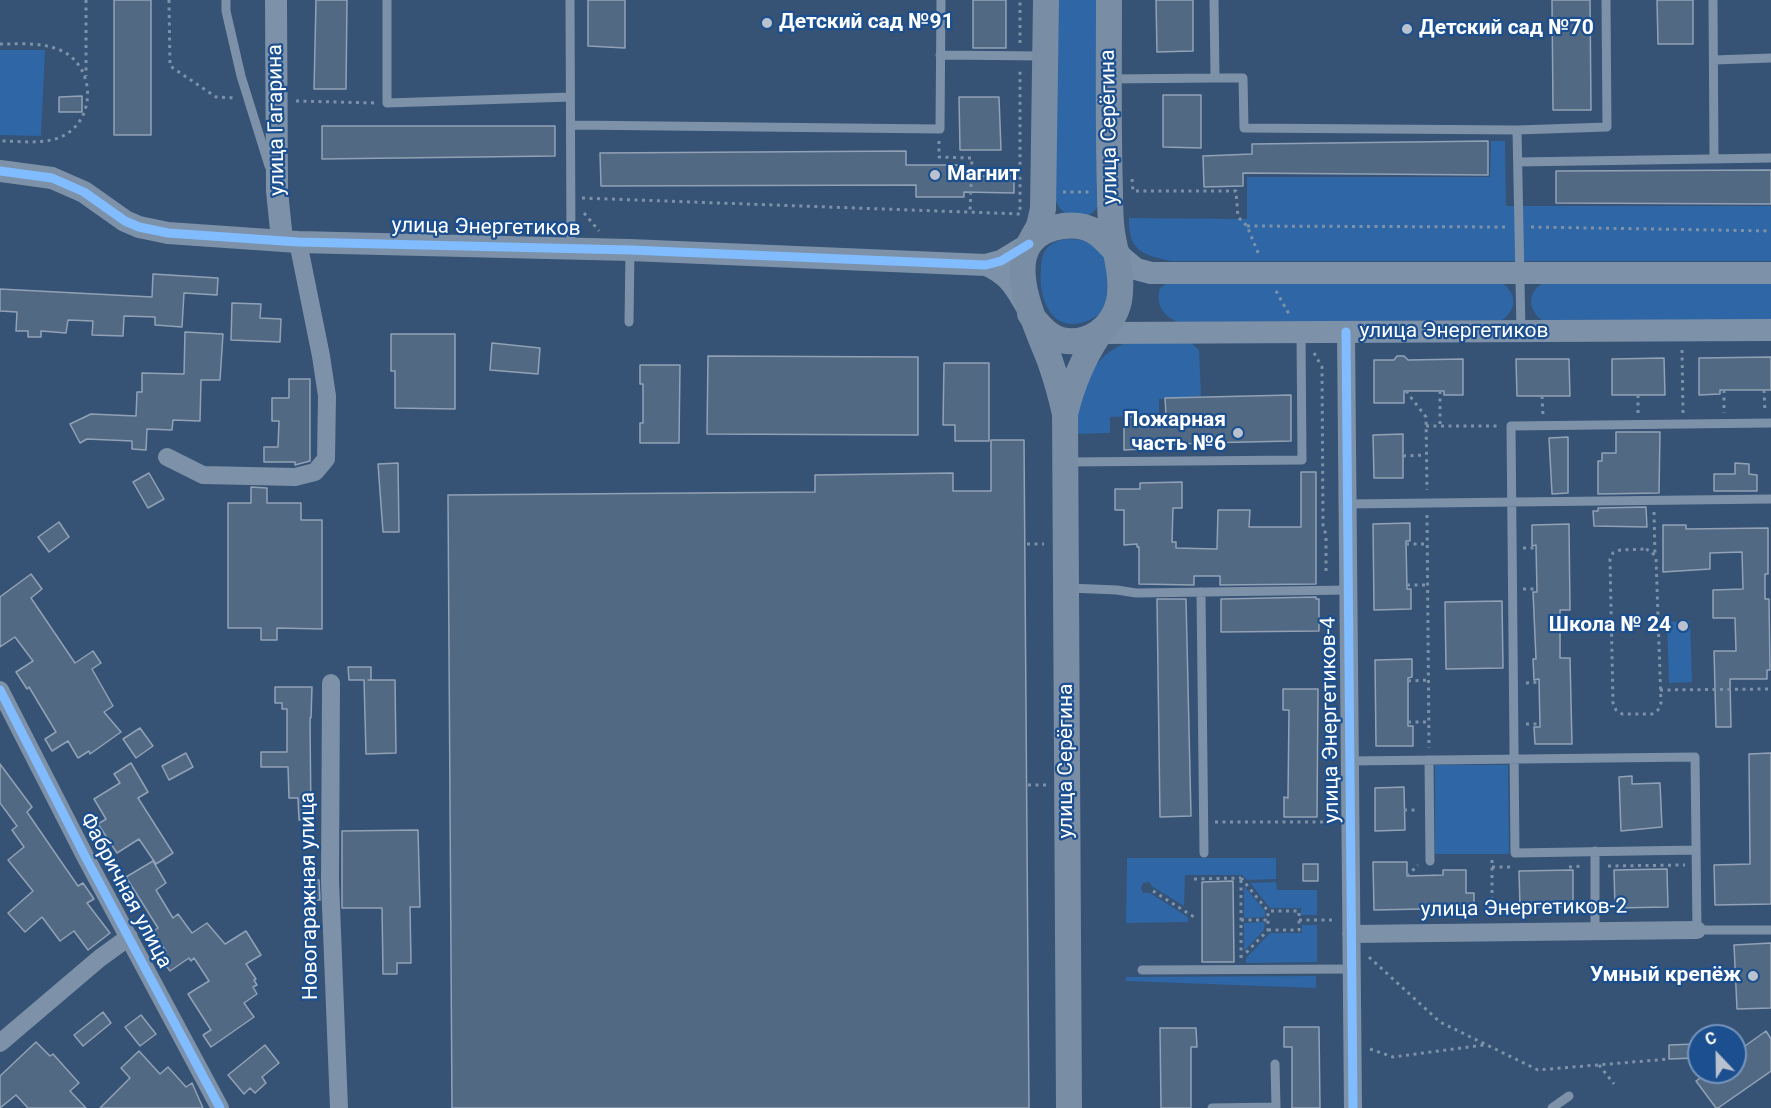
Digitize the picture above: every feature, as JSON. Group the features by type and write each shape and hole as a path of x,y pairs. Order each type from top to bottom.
{"main road":[{"path":"1046,0 1047,56 1043,209 1039,226 1024,257 1022,276 1024,296 1050,361 1065,414"},
{"name":"улица Серёгина","path":"1109,0 1110,193 1113,236 1117,253"},
{"path":"1029,244 1041,234 1055,228 1072,225 1091,228 1104,238 1117,253 1121,285 1118,304 1112,319 1087,352 1068,399 1065,414"},
{"path":"1030,314 1044,331 1060,340 1083,339 1100,333"},
{"name":"улица Серёгина","path":"1065,414 1070,1108"}],"street":[{"name":"улица Гагарина","path":"276,0 277,191 290,241"},
{"name":"улица Энергетиков","path":"0,171 52,178 84,192 125,221 139,227 168,233 290,241 571,248 986,266"},
{"path":"167,457 202,475 296,477 315,472 326,459 327,396 321,356 290,241"},
{"path":"986,266 1001,261 1029,244"},
{"path":"1117,253 1136,269 1151,273 1771,273"},
{"path":"986,266 1009,279 1030,314"},
{"name":"улица Энергетиков","path":"1100,333 1302,334 1771,330"},
{"name":"улица Энергетиков-4","path":"1346,332 1353,1108"},
{"name":"Новогаражная улица","path":"331,683 330,881 339,1108"},
{"name":"Фабричная улица","path":"0,690 220,1108"},
{"name":"улица Энергетиков-2","path":"1351,927 1493,932 1697,930"},
{"path":"0,1043 92,965 129,937"}],"lane":[{"path":"226,0 226,11 241,76 277,191"},
{"path":"387,0 387,103 570,97"},
{"path":"570,0 571,248"},
{"path":"571,125 940,129 941,0"},
{"path":"1214,0 1215,78"},
{"path":"1109,79 1243,78 1244,128 1517,130 1607,127 1606,0"},
{"path":"1713,0 1714,157"},
{"path":"940,55 1047,56"},
{"path":"1714,60 1771,58"},
{"path":"1517,130 1521,331"},
{"path":"1518,162 1714,157 1771,158"},
{"path":"622,250 629,322"},
{"path":"1065,462 1302,460 1302,334"},
{"path":"1696,850 1515,853 1511,426 1768,423"},
{"path":"1347,504 1771,499"},
{"path":"1066,588 1136,593 1348,590"},
{"path":"1201,592 1204,853"},
{"path":"1350,761 1695,758 1697,930 1771,930"},
{"path":"1429,760 1430,861"},
{"path":"1594,851 1595,931"},
{"path":"1142,970 1352,969"},
{"path":"1212,1108 1276,1107 1275,1064"},
{"path":"1552,1108 1569,1096"}],"path":[{"path":"0,141 57,139 73,129 84,114 89,96 86,77 86,0"},
{"path":"169,0 170,66 216,97"},
{"path":"571,197 1020,214 1020,0"},
{"path":"0,44 43,45 61,50 76,61 86,77"},
{"path":"276,101 387,103"},
{"path":"940,129 939,157 972,158 970,212"},
{"path":"1132,168 1133,191 1236,191 1238,217 1247,226 1262,261"},
{"path":"1055,192 1100,192"},
{"path":"571,197 622,250"},
{"path":"1270,282 1322,367 1323,525 1326,535 1326,575"},
{"path":"1682,330 1684,424"},
{"path":"1724,390 1724,424"},
{"path":"1764,390 1768,423"},
{"path":"1406,391 1426,417 1429,760"},
{"path":"1440,391 1440,426"},
{"path":"1638,395 1638,424"},
{"path":"1542,396 1543,426"},
{"path":"1426,426 1511,426"},
{"path":"1403,456 1426,455"},
{"path":"1654,500 1656,558 1660,690 1661,703 1658,710 1652,714 1622,714 1616,710 1613,703 1610,559 1613,553 1620,550 1646,549 1656,558"},
{"path":"1027,544 1044,544"},
{"path":"1406,544 1427,544"},
{"path":"1407,585 1428,585"},
{"path":"1408,681 1429,680"},
{"path":"1660,690 1771,689"},
{"path":"1408,722 1429,722"},
{"path":"1028,785 1046,785"},
{"path":"1204,822 1350,822"},
{"path":"1492,861 1493,932"},
{"path":"1194,879 1241,878"},
{"path":"1241,878 1268,911 1268,930 1241,958"},
{"path":"1241,878 1241,970"},
{"path":"1153,891 1194,917"},
{"path":"1268,911 1299,911 1299,930 1268,930"},
{"path":"1241,920 1268,920"},
{"path":"1299,920 1351,927 1366,955 1440,1022 1538,1070 1670,1059"},
{"path":"1352,1043 1394,1057 1486,1044"},
{"path":"1599,1065 1614,1084"}],"shaded area":[{"path":"1054,0 1100,0 1100,204 1094,211 1081,217 1068,215 1057,203 1054,195"},
{"path":"0,50 45,50 41,136 0,135"},
{"path":"1491,141 1505,141 1506,206 1771,206 1771,261 1171,261 1139,250 1131,238 1129,218 1247,219 1247,177 1490,177"},
{"path":"1067,239 1087,242 1099,249 1103,255 1107,272 1103,309 1092,319 1072,324 1063,322 1049,310 1044,301 1041,280 1045,250 1054,243"},
{"path":"1771,281 1771,322 1543,321 1534,312 1531,302 1534,292 1543,283"},
{"path":"1501,282 1513,296 1511,311 1502,320 1178,322 1164,313 1159,299 1160,288 1167,283"},
{"path":"1188,340 1199,350 1201,396 1159,399 1159,449 1143,449 1142,416 1110,417 1110,433 1076,434 1076,419 1082,391 1088,377 1105,355 1132,341"},
{"path":"1690,621 1692,682 1669,683 1667,622"},
{"path":"1435,765 1508,765 1509,854 1435,854"},
{"path":"1127,858 1276,858 1276,879 1247,880 1242,875 1185,875 1184,906 1153,887 1149,882 1143,883 1141,888 1143,893 1150,893 1188,917 1188,922 1126,923"},
{"path":"1276,882 1277,890 1317,890 1317,915 1301,915 1301,908 1270,908 1250,883"},
{"path":"1244,886 1265,911 1265,917 1244,918"},
{"path":"1265,922 1264,930 1244,951 1244,923"},
{"path":"1302,925 1317,925 1317,962 1246,963 1246,958 1270,933 1302,933"},
{"path":"1316,976 1316,988 1126,981 1126,977"}],"building":[{"path":"114,0 151,0 151,135 114,135"},
{"path":"316,0 347,0 346,89 314,89"},
{"path":"588,0 625,0 625,48 588,46"},
{"path":"973,0 1006,0 1006,48 973,48"},
{"path":"1156,0 1193,0 1193,51 1157,52"},
{"path":"1552,0 1590,0 1591,110 1553,110"},
{"path":"1657,0 1693,0 1693,44 1658,44"},
{"path":"1163,95 1201,95 1201,148 1163,147"},
{"path":"82,96 82,112 59,112 59,97"},
{"path":"959,97 999,97 1001,150 960,150"},
{"path":"322,126 555,126 555,156 322,159"},
{"path":"1488,141 1488,175 1243,173 1243,186 1204,187 1203,156 1252,154 1252,144"},
{"path":"906,151 906,165 965,165 965,176 1014,176 1014,193 964,192 964,197 916,197 916,185 601,186 600,153"},
{"path":"1771,170 1771,204 1556,203 1556,171"},
{"path":"153,274 218,278 217,295 184,293 182,327 155,325 155,317 124,316 123,336 92,335 93,321 68,320 66,333 41,331 41,337 28,337 28,331 16,331 17,312 0,311 0,289 152,297"},
{"path":"232,303 261,304 260,318 281,319 280,342 231,340"},
{"path":"185,332 223,334 220,380 201,380 200,421 173,420 172,430 147,429 146,450 132,449 132,441 87,439 80,443 70,424 91,414 136,416 137,392 142,392 142,373 184,374"},
{"path":"391,334 455,334 455,409 395,408 395,371 391,371"},
{"path":"492,343 540,348 538,374 490,370"},
{"path":"708,356 918,357 918,435 707,434"},
{"path":"1397,356 1404,356 1408,360 1463,359 1463,395 1444,395 1444,391 1404,391 1404,403 1374,403 1374,360 1394,360"},
{"path":"1771,357 1771,390 1720,390 1720,394 1699,395 1699,358"},
{"path":"1664,358 1665,395 1612,395 1612,359"},
{"path":"1516,359 1569,359 1570,396 1517,396"},
{"path":"944,363 989,363 989,441 955,441 955,425 943,425"},
{"path":"640,365 680,365 679,443 640,443 640,423 643,423 643,384 640,384"},
{"path":"289,379 310,379 310,461 295,465 295,462 264,462 264,447 278,447 279,421 272,421 272,398 289,398"},
{"path":"1291,395 1291,441 1143,446 1143,449 1124,450 1124,417 1166,416 1165,398"},
{"path":"1616,432 1660,432 1659,493 1598,494 1598,461 1602,461 1602,453 1616,453"},
{"path":"1403,434 1403,478 1374,478 1373,435"},
{"path":"1568,437 1568,493 1552,494 1549,438"},
{"path":"991,440 1024,440 1029,1108 452,1108 448,495 815,492 815,475 953,473 953,491 991,491"},
{"path":"398,463 399,532 383,532 378,464"},
{"path":"1735,463 1749,464 1749,474 1757,475 1757,491 1714,491 1714,474 1735,474"},
{"path":"1301,472 1316,472 1316,584 1220,585 1220,576 1194,576 1194,585 1139,584 1139,547 1137,544 1124,545 1124,510 1115,510 1115,489 1140,489 1140,483 1182,482 1182,508 1173,508 1172,542 1176,542 1176,548 1217,549 1218,510 1250,510 1249,527 1301,527"},
{"path":"149,473 164,499 148,508 133,482"},
{"path":"251,487 267,488 267,503 301,503 301,520 322,520 322,629 277,628 277,640 261,640 261,628 228,628 228,503 251,503"},
{"path":"1646,507 1647,527 1594,526 1593,511 1598,511 1598,508"},
{"path":"59,522 69,537 49,552 38,537"},
{"path":"1410,523 1410,541 1406,541 1407,589 1411,589 1411,609 1374,610 1373,524"},
{"path":"1569,524 1570,610 1560,610 1560,658 1570,658 1572,744 1535,744 1534,727 1540,727 1539,679 1534,680 1533,659 1536,659 1533,592 1537,592 1536,545 1532,546 1532,525"},
{"path":"1663,525 1686,525 1686,529 1768,528 1768,574 1765,574 1765,599 1769,599 1770,670 1767,670 1767,679 1730,679 1731,727 1716,727 1714,651 1736,651 1735,618 1713,618 1713,590 1743,589 1742,552 1710,553 1710,569 1663,572"},
{"path":"31,574 42,589 31,598 75,663 93,651 101,663 92,669 113,706 104,712 121,732 90,754 89,751 78,758 68,741 52,751 45,739 56,732 29,687 27,689 16,672 33,661 15,637 0,647 0,597"},
{"path":"1316,597 1319,599 1319,631 1221,632 1221,599"},
{"path":"1157,599 1186,599 1191,816 1160,817"},
{"path":"1502,601 1503,668 1446,669 1445,602"},
{"path":"1412,659 1412,677 1408,678 1408,726 1413,726 1413,746 1376,746 1375,660"},
{"path":"348,667 371,667 371,680 395,680 396,753 366,754 364,680 349,680"},
{"path":"275,687 312,687 311,820 299,820 298,798 289,798 288,767 261,767 261,752 287,752 287,709 282,709 282,703 275,703"},
{"path":"1283,689 1318,689 1317,817 1284,817 1284,797 1288,798 1289,710 1283,710"},
{"path":"140,728 153,746 136,758 123,739"},
{"path":"186,753 193,767 169,780 162,766"},
{"path":"1771,753 1771,904 1715,905 1714,865 1750,864 1749,754"},
{"path":"131,763 148,792 138,798 173,853 156,864 139,839 117,853 98,824 106,819 94,799 120,783 114,774"},
{"path":"0,764 32,807 27,812 78,886 83,883 94,899 87,903 110,933 88,950 74,931 60,941 42,917 25,932 8,913 33,891 8,860 24,847 12,830 17,826 0,803"},
{"path":"1632,776 1632,784 1660,783 1662,827 1621,831 1619,777"},
{"path":"1404,787 1405,830 1375,831 1375,788"},
{"path":"418,830 420,907 410,907 411,963 397,963 397,974 383,974 382,908 342,908 342,831"},
{"path":"153,861 166,883 156,890 173,918 178,914 192,933 207,923 225,944 246,931 261,955 246,964 256,979 254,980 257,985 253,987 257,994 244,1003 254,1017 211,1047 203,1035 211,1030 188,994 209,981 194,958 191,961 189,958 170,971 159,956 166,951 152,932 158,928 126,877"},
{"path":"1373,862 1407,862 1407,876 1443,875 1443,870 1466,870 1466,893 1474,893 1474,908 1374,910"},
{"path":"1303,864 1318,864 1318,881 1303,881"},
{"path":"1667,869 1668,907 1615,908 1614,870"},
{"path":"1573,870 1573,907 1520,907 1519,871"},
{"path":"310,880 319,880 320,900 311,900"},
{"path":"1233,881 1234,962 1202,962 1202,882"},
{"name":"Умный крепёж","path":"1771,943 1771,1008 1737,1009 1734,945"},
{"path":"103,1012 111,1023 83,1046 74,1035"},
{"path":"141,1015 156,1034 140,1046 125,1027"},
{"path":"1284,1027 1319,1027 1320,1108 1292,1108 1292,1047 1284,1047"},
{"path":"1160,1028 1196,1028 1197,1047 1191,1047 1191,1108 1161,1108"},
{"path":"1766,1031 1771,1039 1771,1071 1716,1108 1698,1084 1747,1084 1747,1044"},
{"path":"36,1042 50,1056 53,1054 79,1083 70,1091 86,1108 28,1108 16,1095 0,1108 0,1076"},
{"path":"1687,1044 1687,1058 1669,1059 1669,1045"},
{"path":"265,1045 279,1063 262,1077 266,1083 255,1093 250,1088 244,1094 228,1075"},
{"path":"139,1051 160,1074 168,1067 186,1087 192,1083 203,1108 100,1108 130,1078 121,1068"}],"cycle path":[{"path":"0,171 52,178 84,192 125,221 139,227 168,233 298,242 630,250 986,265 1001,261 1029,244"},
{"path":"1346,332 1353,1108"},
{"path":"0,690 86,858 220,1108"}],"place":[{"name":"Детский сад №91","path":"767,23"},
{"name":"Детский сад №70","path":"1407,29"},
{"name":"Магнит","path":"935,175"},
{"name":"Пожарная часть №6","path":"1238,433"},
{"name":"Школа № 24","path":"1683,626"},
{"name":"Умный крепёж","path":"1753,976"}]}
